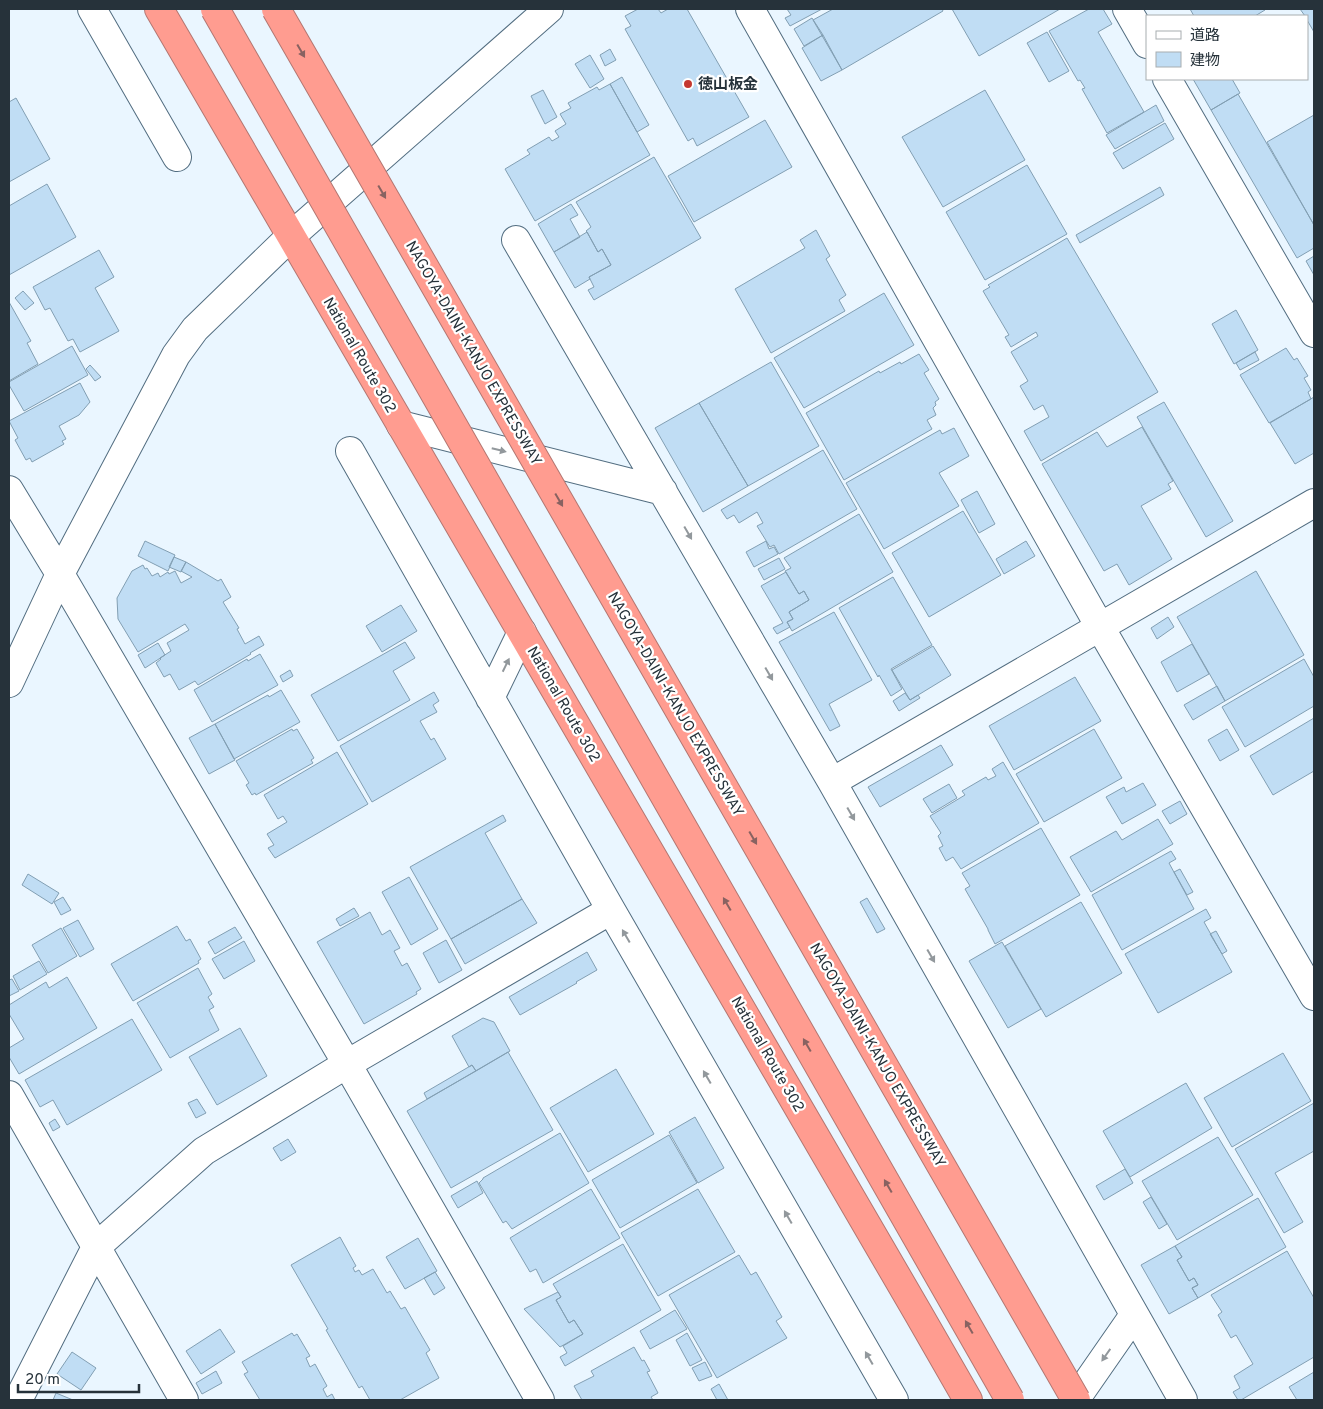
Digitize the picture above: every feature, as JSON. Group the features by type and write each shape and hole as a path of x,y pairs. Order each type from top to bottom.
{"highway":[{"path":"215,9 987,1359 1008,1400"},
{"name":"NAGOYA-DAINI-KANJO EXPRESSWAY","path":"276,9 1075,1400"},
{"name":"National Route 302","path":"156,11 291,236 968,1400"},
{"path":"1037,1331 1084,1400"}],"street":[{"path":"92,9 177,157"},
{"path":"9,683 60,574 176,356 195,329 291,236 549,9"},
{"path":"750,9 1100,627 1314,996"},
{"path":"1126,9 1146,42"},
{"path":"1168,80 1314,333"},
{"path":"516,240 832,782 1182,1400"},
{"path":"401,425 663,491"},
{"path":"350,451 611,910 894,1400"},
{"path":"832,782 1314,503"},
{"path":"12,507 60,574 347,1064 540,1400"},
{"path":"490,698 522,632"},
{"path":"18,1400 96,1247 204,1151 347,1064 611,910"},
{"path":"9,1095 184,1400"},
{"path":"1075,1400 1134,1314"}],"building":[{"path":"638,9 658,9 661,13 668,9 687,9 749,117 697,146 693,138 688,141 625,29 631,26 625,16"},
{"path":"787,9 822,9 790,26 785,18 791,15"},
{"path":"833,9 942,9 943,11 842,70 813,20"},
{"path":"952,9 1060,9 979,56"},
{"path":"1089,9 1103,9 1112,24 1098,32 1144,112 1107,133 1082,89 1085,88 1080,80 1078,81 1049,31"},
{"path":"1190,9 1265,9 1257,15 1193,15"},
{"path":"1300,9 1314,9 1314,32 1308,22 1308,15 1304,15"},
{"path":"812,18 823,35 804,46 794,29"},
{"path":"1047,32 1069,71 1049,82 1027,43"},
{"path":"823,35 842,70 821,81 802,48"},
{"path":"610,49 616,60 605,66 600,55"},
{"path":"590,55 604,79 590,88 575,64"},
{"path":"622,77 649,125 637,132 610,84"},
{"path":"1194,80 1233,80 1240,93 1211,110"},
{"path":"610,84 650,155 535,221 505,169 530,154 527,150 549,137 552,141 559,137 555,131 566,124 560,114 571,108 568,103 597,87 599,90"},
{"path":"543,90 557,117 545,124 531,96"},
{"path":"985,90 1025,160 943,207 902,137"},
{"path":"1238,94 1314,225 1314,248 1297,258 1211,110"},
{"path":"16,98 50,159 9,182 9,102"},
{"path":"1156,105 1164,121 1115,149 1106,135"},
{"path":"1314,115 1314,225 1267,142"},
{"path":"765,120 792,167 694,222 668,176"},
{"path":"1165,123 1174,139 1123,169 1113,153"},
{"path":"654,157 701,238 594,300 588,290 594,287 589,277 611,265 602,249 598,252 586,231 591,227 576,202"},
{"path":"1027,165 1067,234 985,280 946,212"},
{"path":"47,184 76,237 9,275 9,206"},
{"path":"1160,187 1164,195 1080,243 1076,235"},
{"path":"571,204 578,215 570,219 580,237 554,252 538,224"},
{"path":"816,230 830,256 826,259 846,295 839,300 845,311 771,353 735,289 805,248 800,240"},
{"path":"587,232 598,252 602,249 611,265 589,277 590,279 575,288 554,252"},
{"path":"1067,238 1158,392 1041,461 1024,431 1049,417 1043,405 1034,410 1020,386 1028,381 1011,352 1038,336 1036,332 1011,347 1005,337 1009,335 983,291 990,287 988,285"},
{"path":"99,250 114,277 95,288 119,331 80,352 73,339 68,341 50,308 45,310 33,287"},
{"path":"1314,256 1314,275 1306,261"},
{"path":"23,291 34,303 25,310 15,298"},
{"path":"884,293 914,345 804,408 774,358"},
{"path":"9,302 31,341 27,343 38,364 9,381"},
{"path":"1236,310 1258,350 1234,364 1212,324"},
{"path":"72,346 88,375 24,411 9,382"},
{"path":"1286,348 1294,360 1297,358 1308,376 1304,378 1311,390 1308,392 1311,399 1269,423 1240,375"},
{"path":"1255,352 1259,360 1240,370 1236,363"},
{"path":"919,354 929,370 924,373 939,399 935,402 936,405 933,408 936,415 927,420 932,429 844,480 806,413 879,371 880,373"},
{"path":"771,362 819,446 748,486 699,403"},
{"path":"90,365 101,377 95,381 86,369"},
{"path":"80,383 90,402 79,415 59,426 66,439 62,441 64,444 32,462 30,458 26,460 15,440 18,438 9,421"},
{"path":"1314,397 1314,453 1295,464 1270,423"},
{"path":"1164,402 1233,521 1206,537 1137,417"},
{"path":"699,403 748,486 703,512 655,428"},
{"path":"1142,427 1173,481 1168,484 1171,489 1141,506 1172,559 1129,585 1117,564 1104,571 1042,464 1097,432 1107,447"},
{"path":"954,428 969,456 939,473 959,506 884,549 846,483 940,430 942,434"},
{"path":"823,450 857,509 779,554 774,545 770,547 757,526 763,523 757,512 739,523 734,515 727,519 721,510"},
{"path":"977,491 995,524 979,533 961,500"},
{"path":"963,511 1001,575 929,617 892,553"},
{"path":"859,514 893,572 792,631 787,622 793,619 789,612 809,600 804,591 799,594 785,571 791,568 784,558"},
{"path":"145,541 175,555 168,571 138,556"},
{"path":"766,541 769,549 774,547 778,554 754,567 746,552"},
{"path":"1026,541 1035,556 1004,574 996,559"},
{"path":"174,557 186,562 181,572 169,567"},
{"path":"779,558 785,569 764,580 758,569"},
{"path":"186,562 218,581 221,579 231,597 223,602 239,628 237,629 245,644 259,636 264,645 198,685 195,681 179,690 170,674 164,677 156,663 171,651 167,643 189,630 185,624 138,652 118,619 117,598 132,571 143,565 152,576 158,573 160,577 168,572 169,574 175,571 181,583 192,577 181,571"},
{"path":"1256,571 1304,655 1225,701 1177,617"},
{"path":"786,572 799,594 804,591 809,600 789,612 793,619 787,622 790,627 777,634 773,628 783,623 761,586"},
{"path":"893,577 932,645 891,669 902,689 891,696 879,675 878,677 839,608"},
{"path":"401,605 417,631 382,652 366,626"},
{"path":"834,612 872,680 829,704 840,726 830,731 779,642"},
{"path":"1168,617 1174,627 1157,639 1151,628"},
{"path":"405,642 415,658 393,671 410,700 338,741 311,695"},
{"path":"158,643 165,655 145,668 138,655"},
{"path":"1192,644 1209,674 1177,692 1161,662"},
{"path":"933,646 951,675 910,700 892,670"},
{"path":"260,654 278,685 212,722 194,690 247,659 248,661"},
{"path":"1304,659 1314,677 1314,706 1245,747 1222,707"},
{"path":"290,670 293,676 283,682 280,676"},
{"path":"1075,677 1101,721 1014,770 989,726"},
{"path":"1217,686 1225,701 1193,720 1184,705"},
{"path":"281,690 300,722 234,759 215,724 268,695 269,697"},
{"path":"434,692 439,701 433,705 437,712 420,721 431,740 434,738 446,759 372,802 340,746"},
{"path":"905,693 910,700 918,695 920,698 899,711 893,701"},
{"path":"1314,718 1314,771 1273,795 1250,756"},
{"path":"215,724 235,760 209,774 189,738"},
{"path":"292,729 293,731 297,729 314,758 311,760 313,763 256,795 255,793 252,795 246,785 249,783 236,761"},
{"path":"1094,729 1122,778 1044,822 1016,774"},
{"path":"1227,729 1239,750 1220,761 1208,740"},
{"path":"941,745 953,765 880,807 868,787"},
{"path":"337,752 368,804 275,858 268,848 274,845 267,834 287,822 283,816 278,819 264,795"},
{"path":"1003,762 1039,823 961,869 953,857 946,861 939,848 943,846 938,836 941,833 930,816 965,795 962,791 986,777 988,780 996,776 992,769"},
{"path":"1143,783 1156,805 1122,824 1106,797 1124,787 1126,792"},
{"path":"949,784 957,798 932,813 923,799"},
{"path":"1180,801 1187,814 1170,824 1162,811"},
{"path":"503,815 506,821 485,833 522,899 451,939 410,867"},
{"path":"1158,819 1173,844 1091,892 1070,857 1116,831 1122,840"},
{"path":"1041,828 1080,895 995,944 965,889 970,886 962,873"},
{"path":"1171,851 1176,859 1169,863 1194,909 1122,950 1092,895"},
{"path":"1180,869 1193,892 1187,895 1174,872"},
{"path":"28,874 59,893 52,904 22,885"},
{"path":"409,877 438,929 411,945 382,892"},
{"path":"63,897 71,910 61,915 54,902"},
{"path":"867,898 885,929 877,933 860,902"},
{"path":"522,899 537,923 465,964 451,939"},
{"path":"1081,902 1122,973 1046,1017 1005,946"},
{"path":"354,908 359,916 340,926 336,919"},
{"path":"1206,909 1211,918 1204,922 1232,972 1158,1013 1125,954"},
{"path":"370,912 382,935 390,930 400,948 394,951 402,966 407,963 421,989 416,992 417,994 364,1024 317,942"},
{"path":"78,920 94,949 80,957 63,928"},
{"path":"177,926 186,941 190,939 201,959 198,961 199,963 133,1001 111,964"},
{"path":"235,927 242,938 215,954 208,942"},
{"path":"61,928 77,956 48,973 32,945"},
{"path":"1216,931 1227,951 1222,954 1210,934"},
{"path":"446,940 462,970 439,983 423,953"},
{"path":"244,941 255,961 224,979 212,959"},
{"path":"1002,942 1041,1009 1008,1028 969,961"},
{"path":"587,952 597,970 520,1015 509,997"},
{"path":"39,961 47,974 20,990 13,976"},
{"path":"198,968 212,994 208,997 214,1007 209,1010 219,1030 170,1058 137,1003"},
{"path":"67,977 97,1028 19,1074 9,1057 9,1048 24,1039 9,1014 9,1005 46,982 49,988"},
{"path":"12,979 19,991 9,996 9,980"},
{"path":"483,1018 494,1022 510,1051 476,1071 472,1065 469,1067 452,1036"},
{"path":"132,1019 162,1070 67,1125 53,1100 40,1107 25,1080"},
{"path":"240,1028 267,1076 217,1105 189,1057"},
{"path":"508,1052 553,1130 451,1188 407,1111"},
{"path":"1283,1053 1311,1101 1232,1147 1204,1098"},
{"path":"472,1065 476,1071 427,1099 424,1093"},
{"path":"616,1069 654,1134 588,1172 550,1108"},
{"path":"1186,1083 1212,1128 1130,1177 1103,1131"},
{"path":"197,1099 206,1113 196,1118 188,1103"},
{"path":"1314,1103 1314,1151 1275,1173 1303,1222 1284,1233 1235,1149"},
{"path":"695,1117 724,1168 698,1183 669,1132"},
{"path":"55,1119 60,1127 53,1131 49,1123"},
{"path":"560,1133 589,1183 512,1229 506,1221 503,1223 479,1183 483,1178"},
{"path":"669,1135 697,1183 620,1228 592,1180"},
{"path":"1218,1137 1253,1195 1177,1240 1142,1181"},
{"path":"288,1139 296,1152 281,1161 273,1148"},
{"path":"1125,1169 1133,1183 1104,1200 1096,1186"},
{"path":"477,1181 483,1193 458,1208 451,1196"},
{"path":"591,1189 620,1238 543,1283 536,1269 530,1272 510,1238"},
{"path":"698,1189 735,1252 658,1296 621,1233"},
{"path":"1151,1197 1167,1224 1159,1229 1143,1202"},
{"path":"1258,1198 1286,1247 1198,1298 1192,1288 1198,1285 1194,1278 1189,1281 1177,1260 1182,1257 1175,1246"},
{"path":"340,1237 356,1266 353,1268 355,1272 359,1270 362,1275 373,1269 387,1293 390,1291 401,1309 405,1307 430,1350 426,1353 439,1378 400,1400 370,1400 362,1386 359,1388 291,1265"},
{"path":"418,1238 437,1271 405,1289 386,1257"},
{"path":"623,1244 661,1310 565,1366 560,1357 567,1353 563,1346 583,1334 574,1320 569,1323 556,1300 561,1297 553,1284"},
{"path":"1175,1246 1182,1257 1177,1260 1189,1281 1194,1278 1198,1285 1192,1288 1198,1298 1169,1314 1141,1265"},
{"path":"1287,1251 1314,1298 1314,1357 1238,1400 1233,1392 1240,1388 1234,1376 1253,1364 1236,1335 1231,1338 1218,1315 1222,1312 1211,1295"},
{"path":"739,1255 751,1275 756,1272 782,1317 776,1321 787,1338 717,1378 669,1295"},
{"path":"435,1272 445,1288 434,1295 424,1278"},
{"path":"558,1292 561,1297 556,1300 569,1323 574,1320 583,1334 560,1347 524,1309"},
{"path":"675,1310 687,1329 650,1349 640,1331"},
{"path":"220,1329 235,1352 201,1374 186,1351"},
{"path":"292,1333 294,1336 297,1334 310,1356 306,1358 310,1367 315,1364 327,1386 323,1389 327,1397 332,1394 335,1400 260,1400 244,1374 248,1372 242,1362"},
{"path":"687,1333 702,1360 690,1366 676,1340"},
{"path":"634,1347 650,1371 647,1372 658,1393 651,1397 653,1400 582,1400 574,1386 594,1376 591,1371"},
{"path":"72,1352 96,1368 81,1390 57,1374"},
{"path":"705,1362 712,1376 699,1381 692,1368"},
{"path":"216,1371 222,1383 202,1394 196,1383"},
{"path":"1314,1372 1314,1400 1297,1400 1289,1387"},
{"path":"719,1384 728,1400 717,1400 711,1389"},
{"path":"56,1393 73,1400 53,1400"}],"place":[{"name":"徳山板金","path":"688,84"}]}
